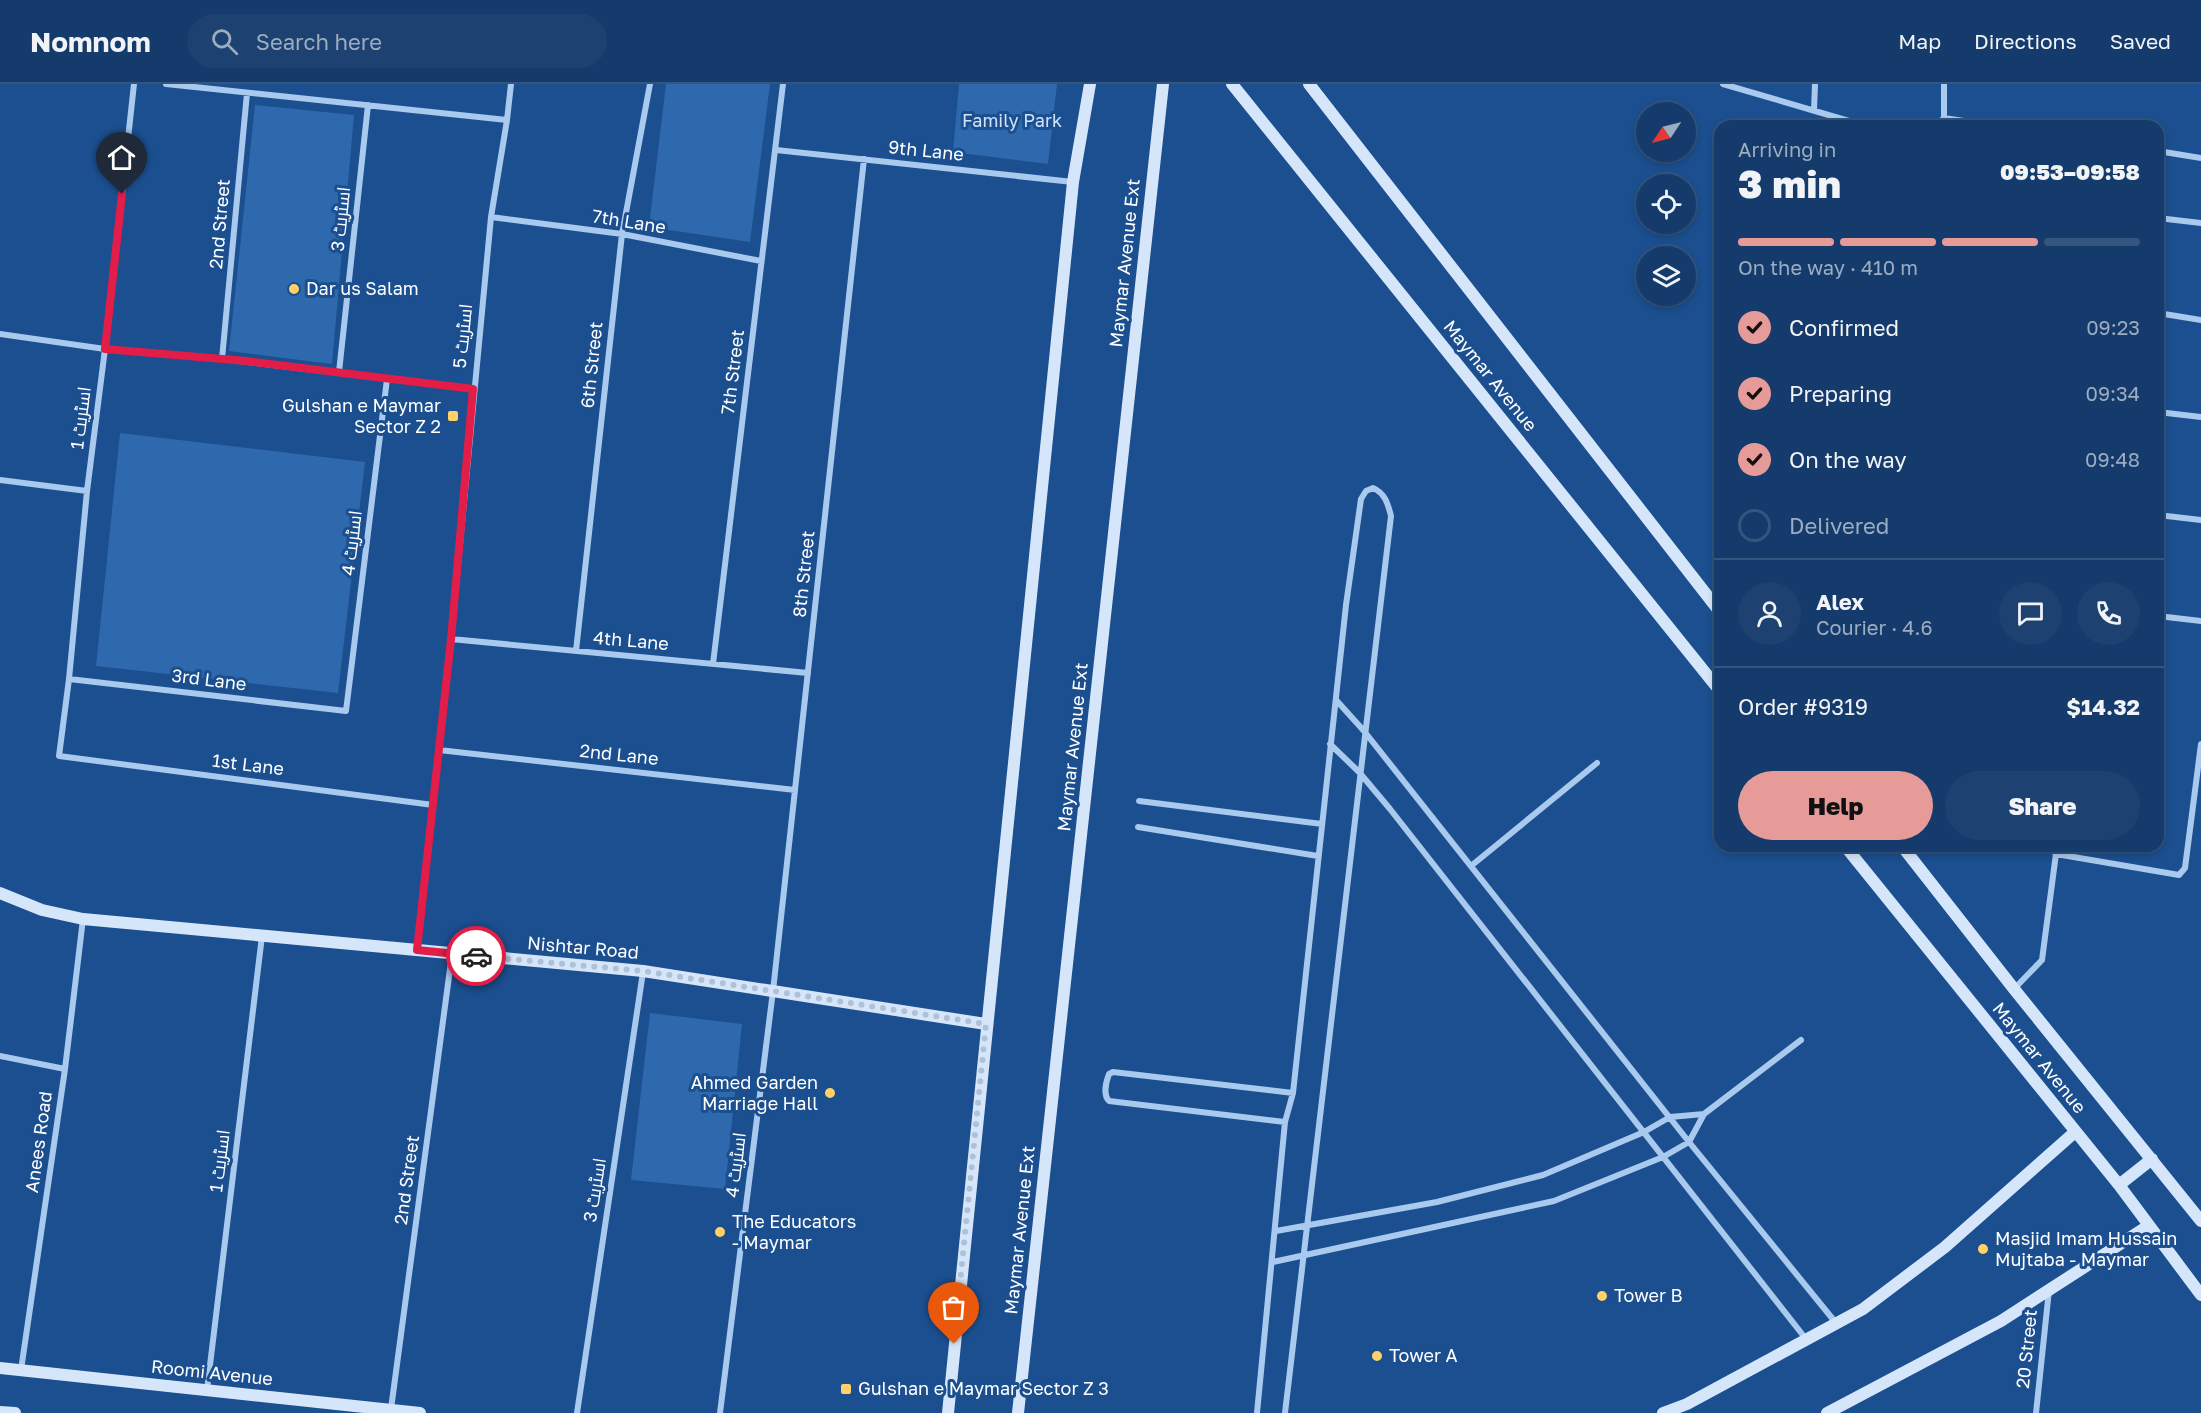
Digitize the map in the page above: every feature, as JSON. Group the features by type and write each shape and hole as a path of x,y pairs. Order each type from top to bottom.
{"main road":[{"path":"948,1413 1073,182 1090,84"},
{"name":"Maymar Avenue Ext","path":"1018,1413 1163,84"},
{"name":"Maymar Avenue","path":"1232,84 1714,684"},
{"name":"Maymar Avenue","path":"1309,84 1714,604"},
{"name":"Maymar Avenue","path":"1850,852 2119,1185 2201,1295"},
{"name":"Maymar Avenue","path":"1907,852 2201,1221"},
{"name":"Nishtar Road","path":"0,893 42,910 83,919 643,971 986,1024"},
{"path":"1663,1413 1687,1404 1863,1308 1945,1247 2075,1132"},
{"path":"2119,1185 2152,1159"},
{"path":"1827,1413 2001,1321 2148,1226"},
{"name":"Roomi Avenue","path":"0,1368 420,1413"},
{"path":"0,1412 15,1413"}],"street":[{"name":"اسٹریٹ 1","path":"59,756 134,84"},
{"path":"166,84 507,120"},
{"name":"اسٹریٹ 5","path":"417,950 451,639 491,217 511,84"},
{"name":"6th Street","path":"576,651 622,234 650,84"},
{"name":"7th Street","path":"713,664 783,84"},
{"path":"1723,84 1845,120"},
{"path":"1814,111 1815,84"},
{"path":"1942,120 1944,118 1944,84"},
{"name":"2nd Street","path":"222,359 247,93"},
{"name":"اسٹریٹ 3","path":"339,372 368,105"},
{"path":"1944,118 1957,120"},
{"name":"9th Lane","path":"776,150 1073,182"},
{"path":"2164,153 2201,158"},
{"name":"8th Street","path":"773,991 864,159"},
{"name":"7th Lane","path":"491,217 622,234 761,261"},
{"path":"2164,219 2201,223"},
{"path":"2164,315 2201,320"},
{"path":"0,334 105,349 222,359 473,389"},
{"name":"اسٹریٹ 4","path":"346,711 387,379"},
{"path":"2164,413 2201,417"},
{"path":"0,480 87,491"},
{"path":"1257,1413 1286,1122 1293,1093 1346,604 1361,499 1365,491 1373,488 1386,498 1391,516 1285,1413"},
{"path":"2164,516 2201,520"},
{"path":"2164,617 2201,621"},
{"name":"4th Lane","path":"451,639 808,674"},
{"name":"3rd Lane","path":"69,679 346,711"},
{"path":"1337,701 1364,731 1689,1142 1836,1323"},
{"path":"1330,744 1359,772 1390,809 1806,1339"},
{"path":"2014,989 2042,960 2056,854 2179,875 2185,868 2201,744"},
{"name":"2nd Lane","path":"439,750 795,790"},
{"name":"1st Lane","path":"59,756 433,805"},
{"path":"1471,866 1597,763"},
{"path":"1138,801 1322,824"},
{"path":"1138,828 1318,856"},
{"name":"Anees Road","path":"21,1370 83,919"},
{"name":"اسٹریٹ 1","path":"207,1391 262,934"},
{"name":"2nd Street","path":"391,1409 452,954"},
{"name":"اسٹریٹ 3","path":"577,1413 643,971"},
{"name":"اسٹریٹ 4","path":"720,1413 773,991"},
{"path":"1273,1262 1554,1201 1663,1157 1689,1142 1704,1114 1801,1040"},
{"path":"0,1056 64,1069"},
{"path":"1286,1122 1109,1101 1106,1095 1107,1079 1113,1072 1293,1093"},
{"path":"1276,1231 1437,1202 1543,1175 1644,1132 1670,1117 1704,1114"},
{"name":"20 Street","path":"2036,1413 2049,1289"}],"green space":[{"path":"666,84 770,84 750,242 649,227"},
{"name":"Family Park","path":"959,84 1057,84 1048,164 953,152"},
{"path":"255,105 354,115 332,364 229,351"},
{"path":"120,433 365,462 338,693 96,666"},
{"path":"650,1013 742,1024 725,1189 631,1180"}],"way so far":[{"path":"476,956 643,971 986,1024 954,1344"}],"place":[{"name":"Dar us Salam","path":"294,289"},
{"name":"Gulshan e Maymar Sector Z 2","path":"453,416"},
{"name":"Ahmed Garden Marriage Hall","path":"830,1093"},
{"name":"The Educators - Maymar","path":"720,1232"},
{"name":"Masjid Imam Hussain Mujtaba - Maymar","path":"1983,1249"},
{"name":"Tower B","path":"1602,1296"},
{"name":"Tower A","path":"1377,1356"},
{"name":"Gulshan e Maymar Sector Z 3","path":"846,1389"}],"route":[{"path":"122,194 105,349 246,361 473,389 451,639 417,950 476,956"}]}
